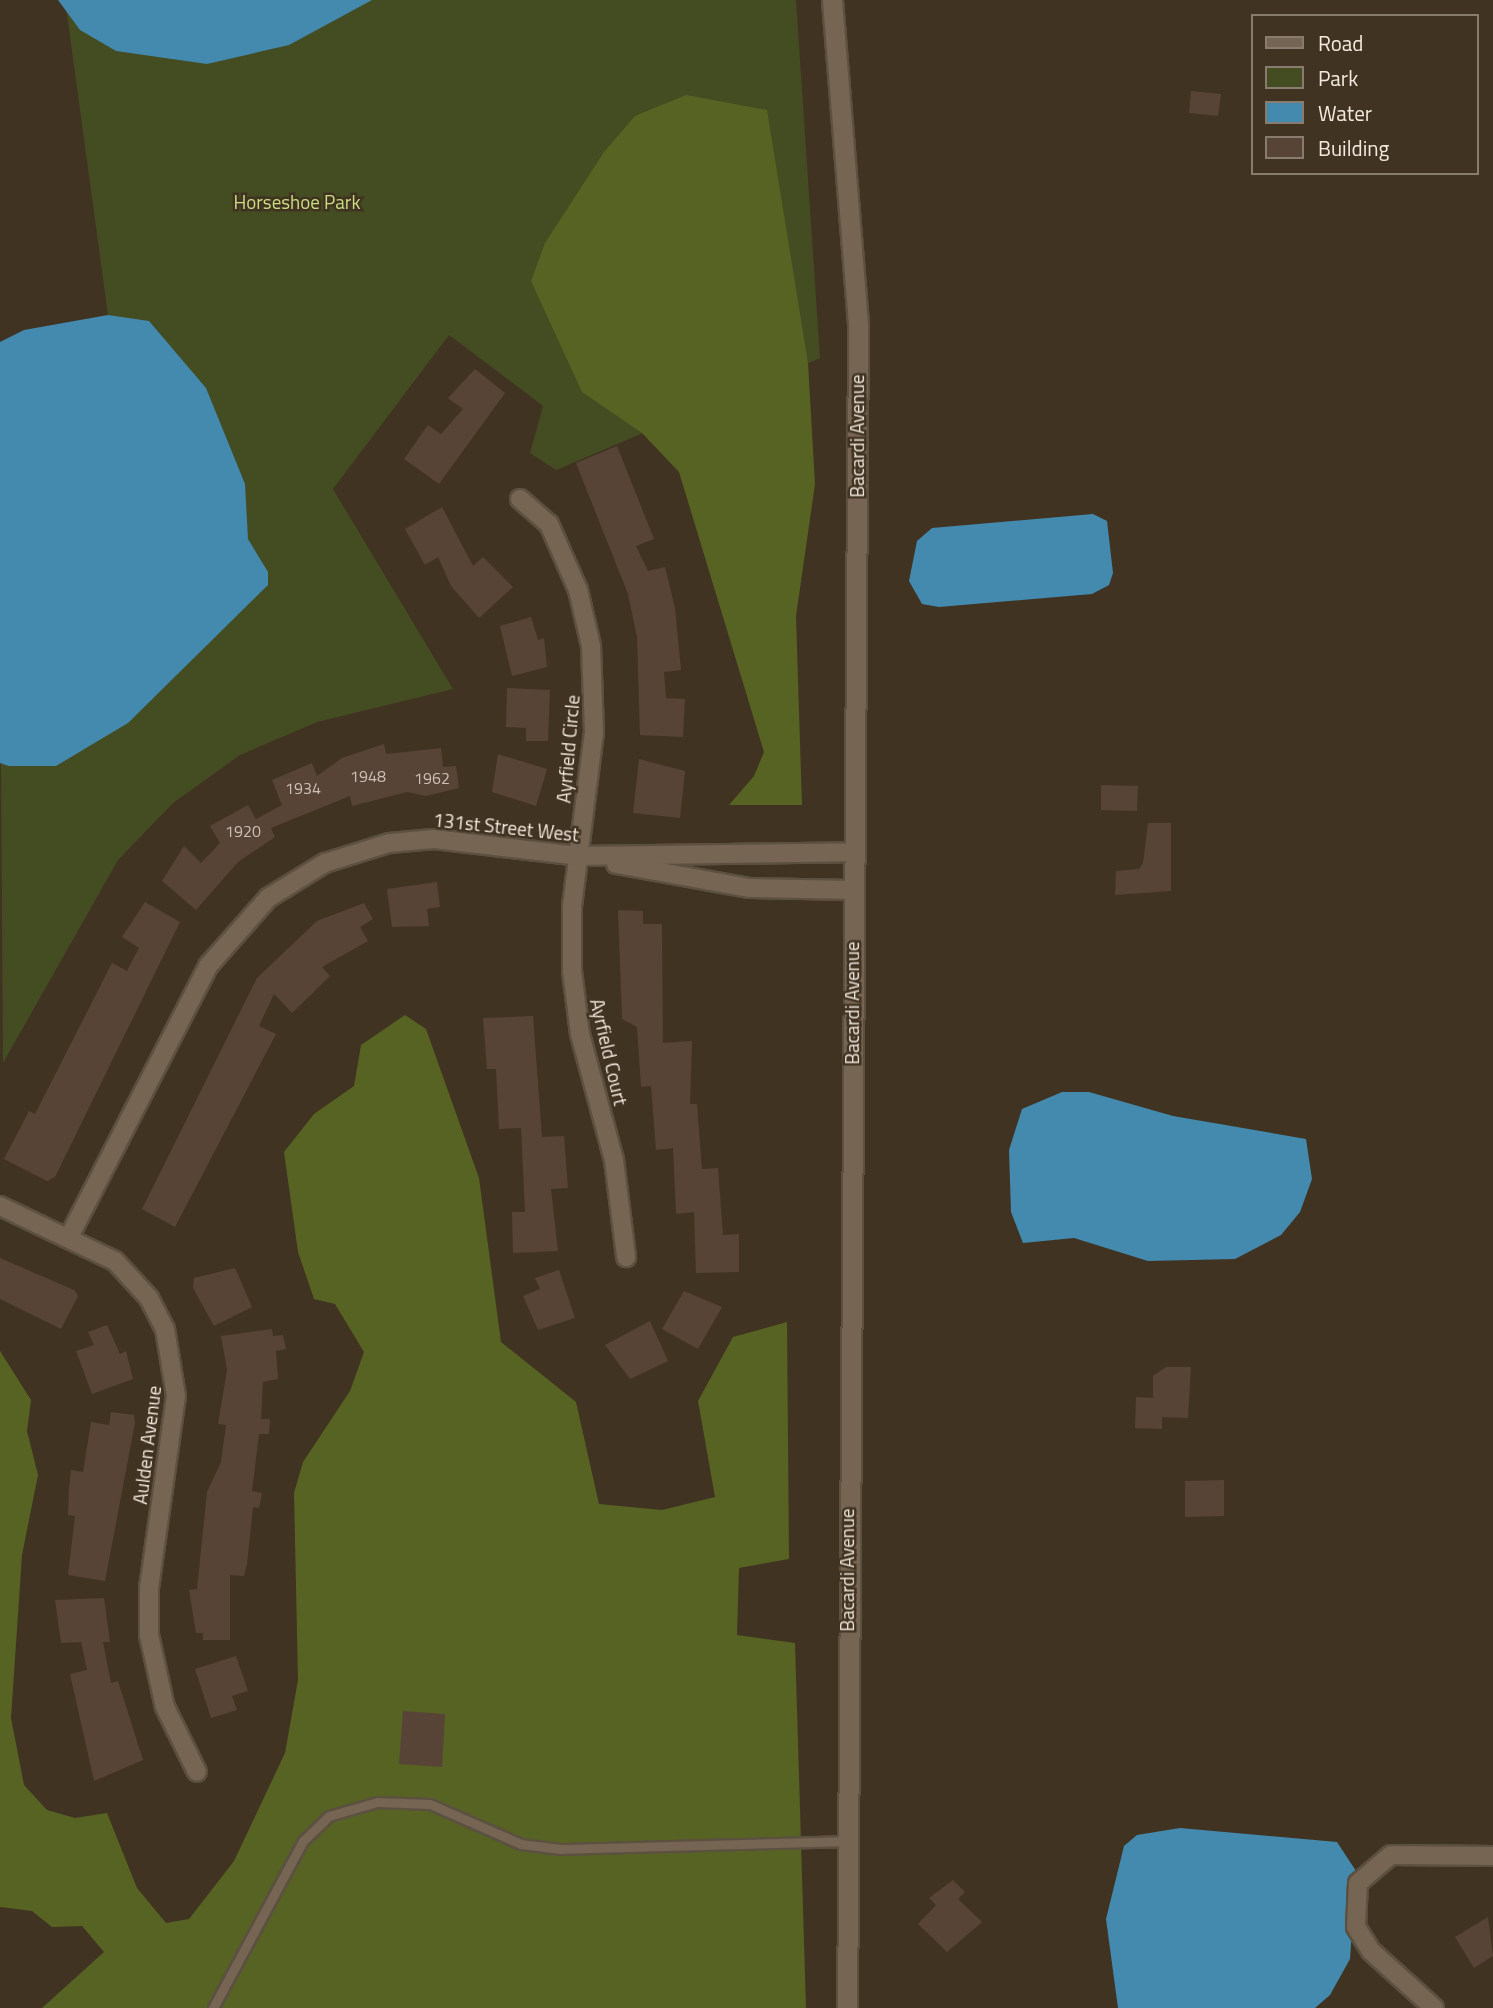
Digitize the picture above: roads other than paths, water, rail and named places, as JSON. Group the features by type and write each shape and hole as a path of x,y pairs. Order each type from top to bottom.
{"street":[{"name":"Bacardi Avenue","path":"832,0 858,324 845,1841 847,2008"},
{"name":"Ayrfield Circle","path":"520,499 549,524 578,590 591,646 594,732 578,856"},
{"name":"131st Street West","path":"70,1235 209,965 268,898 325,863 400,841 456,839 578,856 853,852"},
{"path":"578,856 750,888 853,890"},
{"name":"Ayrfield Court","path":"578,856 571,939 575,1003 614,1160 626,1257"},
{"name":"Aulden Avenue","path":"0,1206 70,1235 115,1261 139,1285 171,1345 176,1396 150,1575 149,1636 165,1707 197,1772"},
{"path":"1434,2008 1364,1939 1356,1927 1358,1883 1391,1856 1493,1856"}],"lane":[{"path":"213,2008 303,1841 329,1816 377,1801 430,1804 521,1844 561,1849 845,1841"}],"water":[{"path":"58,0 372,0 289,45 207,64 116,51 80,30"},
{"path":"108,315 149,321 206,388 245,484 248,539 268,572 268,585 128,723 56,766 9,766 0,763 0,342 24,330"},
{"path":"1093,514 1107,521 1113,573 1109,585 1092,594 939,607 922,604 909,581 917,541 932,528"},
{"path":"1062,1092 1089,1092 1173,1116 1306,1139 1312,1179 1300,1212 1281,1235 1235,1259 1148,1261 1074,1238 1023,1243 1011,1212 1009,1150 1022,1109"},
{"path":"1180,1828 1337,1842 1356,1871 1350,1959 1330,1995 1315,2008 1118,2008 1106,1919 1124,1846 1137,1835"}],"park label":[{"name":"Horseshoe Park","path":"297,202"}]}
